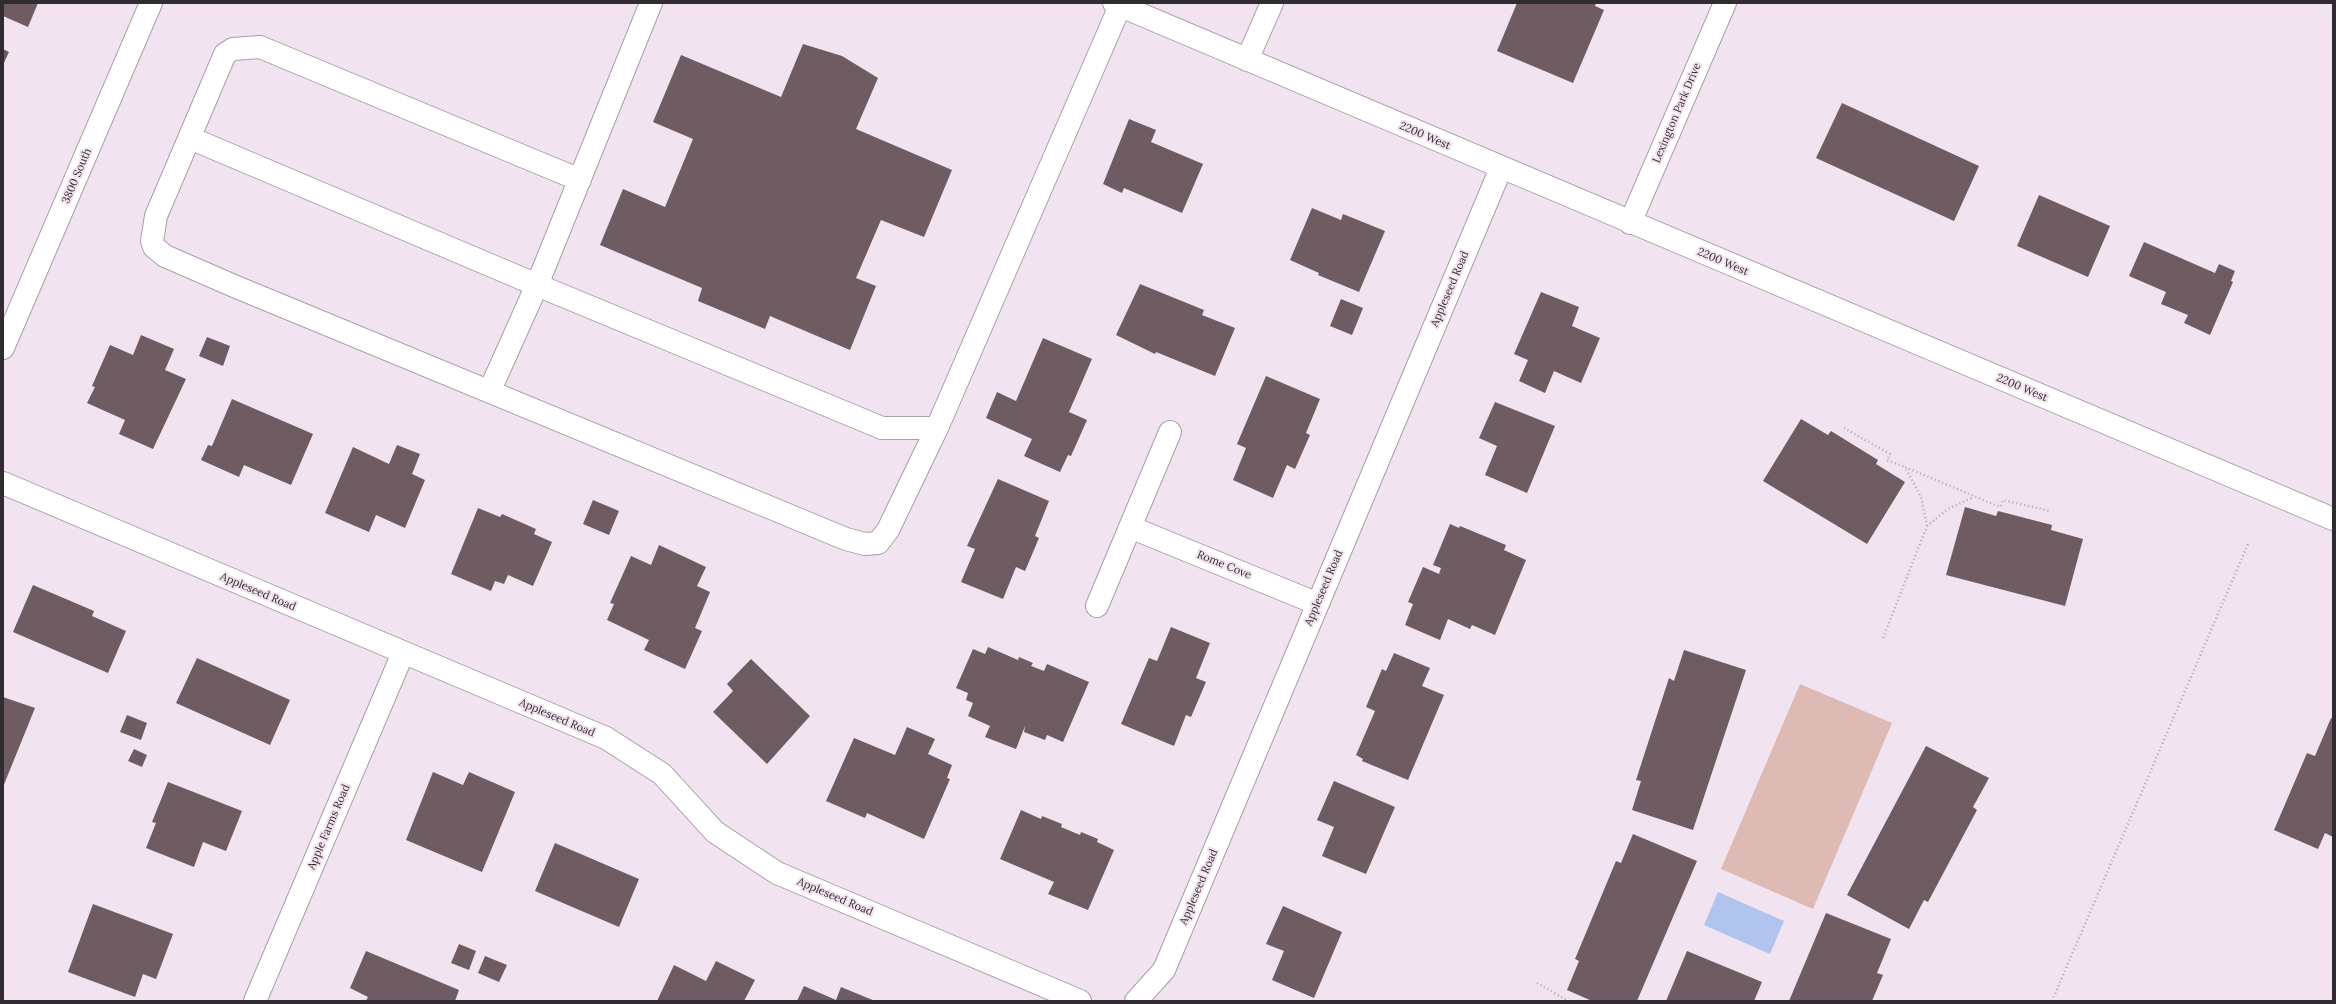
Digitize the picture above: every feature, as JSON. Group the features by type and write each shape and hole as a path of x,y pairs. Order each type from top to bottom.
{"street":[{"name":"3800 South","path":"3,348 151,3"},
{"path":"490,390 537,285 652,3"},
{"path":"1247,60 1272,3"},
{"name":"Lexington Park Drive","path":"1630,223 1725,3"},
{"path":"580,180 260,47 233,49 225,54 156,216 152,241 154,247 165,256 227,283 490,390 846,539 865,544 878,542 888,530 937,428 1117,4"},
{"name":"2200 West","path":"1117,4 1630,223 2333,520"},
{"path":"190,138 537,285 882,428 937,428"},
{"name":"Appleseed Road","path":"1136,1001 1164,970 1501,168"},
{"path":"1097,606 1170,432"},
{"name":"Appleseed Road","path":"3,483 606,738 662,774 715,832 777,873 1080,1001"},
{"name":"Rome Cove","path":"1130,527 1318,604"},
{"name":"Apple Farms Road","path":"255,1001 402,653"}],"path":[{"path":"1844,428 1890,454 1887,460 2000,507 2003,500 2050,511"},
{"path":"1905,467 1921,497 1927,526"},
{"path":"1884,638 1927,526 1948,509 1974,496"},
{"path":"2052,1001 2248,544"},
{"path":"1537,983 1568,1001"}],"shaded area":[{"path":"1800,684 1892,723 1813,909 1721,869"}],"water":[{"path":"1718,892 1784,921 1770,954 1704,925"}],"building":[{"path":"3,3 38,3 28,27 3,16"},
{"path":"1517,3 1596,3 1595,6 1604,10 1573,83 1497,51"},
{"path":"803,44 842,56 878,78 856,129 952,170 924,237 881,220 856,278 876,286 850,350 770,316 765,329 698,301 702,288 600,245 623,189 665,207 693,139 653,122 681,55 781,97"},
{"path":"3,49 9,52 3,65"},
{"path":"1842,103 1979,166 1954,221 1816,158"},
{"path":"1129,119 1156,130 1151,142 1203,164 1182,213 1124,188 1122,193 1103,184"},
{"path":"2039,195 2110,226 2088,277 2017,246"},
{"path":"1312,208 1341,220 1343,214 1385,231 1359,292 1318,275 1319,273 1290,260"},
{"path":"2144,242 2215,273 2219,264 2235,271 2231,281 2233,282 2210,335 2184,323 2188,315 2161,304 2166,292 2129,276"},
{"path":"1140,284 1204,310 1202,315 1235,328 1215,376 1156,352 1155,354 1116,335"},
{"path":"1541,292 1579,307 1572,326 1600,338 1581,383 1554,371 1545,393 1519,381 1528,360 1514,354"},
{"path":"1341,299 1363,308 1352,335 1330,326"},
{"path":"141,335 174,349 165,370 186,379 153,449 119,434 125,420 87,403 95,387 92,386 110,345 133,355"},
{"path":"207,337 230,346 223,366 199,356"},
{"path":"1043,338 1092,359 1069,412 1087,420 1071,456 1068,455 1060,472 1024,456 1032,439 986,418 997,392 1016,401"},
{"path":"1266,376 1320,399 1306,433 1310,435 1295,469 1287,465 1273,498 1233,480 1246,448 1237,444"},
{"path":"232,399 313,434 291,485 244,465 239,477 201,460 208,445 212,446"},
{"path":"1495,402 1555,426 1527,493 1485,475 1497,446 1479,438"},
{"path":"1801,419 1828,435 1831,431 1878,460 1876,464 1905,482 1867,544 1763,481"},
{"path":"397,445 420,454 412,474 425,480 405,528 376,515 369,532 325,513 353,447 389,464"},
{"path":"998,479 1049,501 1035,536 1039,538 1025,571 1016,567 1003,599 961,582 975,549 967,546"},
{"path":"593,500 619,511 609,535 583,524"},
{"path":"1965,507 1996,516 1998,511 2052,525 2051,530 2083,539 2065,606 1946,575"},
{"path":"478,508 500,517 502,514 536,529 534,534 552,542 533,586 508,575 504,584 495,581 491,591 451,574"},
{"path":"1450,524 1459,528 1460,526 1506,545 1504,550 1526,560 1495,635 1472,625 1470,629 1448,619 1440,640 1405,625 1413,604 1408,602 1423,567 1439,574 1441,568 1433,565"},
{"path":"659,545 706,567 697,586 710,592 695,628 702,631 685,669 644,650 649,640 607,620 614,604 610,603 631,556 651,565"},
{"path":"33,585 94,611 92,616 126,631 108,673 13,632"},
{"path":"1171,627 1210,643 1196,678 1206,682 1191,717 1186,715 1174,746 1121,724 1149,658 1157,661"},
{"path":"988,647 1018,660 1019,657 1033,663 1031,666 1044,671 1047,664 1089,682 1063,742 1047,735 1045,740 1024,732 1025,726 1016,749 985,737 990,726 968,716 973,703 966,700 968,693 956,688 973,649 985,654"},
{"path":"1684,650 1746,670 1693,830 1632,810 1641,781 1636,780 1669,678 1674,681"},
{"path":"1394,653 1430,668 1422,686 1444,695 1408,780 1362,761 1363,759 1356,755 1375,711 1366,707 1382,669 1386,671"},
{"path":"197,658 290,700 270,745 176,703"},
{"path":"751,659 810,716 767,764 713,712 733,691 727,684"},
{"path":"3,697 35,708 3,787"},
{"path":"127,715 147,723 141,740 120,732"},
{"path":"2331,718 2333,719 2333,837 2325,833 2318,849 2274,830 2307,753 2315,756"},
{"path":"907,727 935,739 928,754 952,765 947,778 950,779 924,839 867,813 865,818 826,801 854,738 895,755"},
{"path":"1926,746 1989,778 1973,807 1977,810 1928,902 1924,900 1909,929 1847,895"},
{"path":"134,749 147,755 142,767 128,761"},
{"path":"433,772 463,785 469,772 515,792 482,872 406,840"},
{"path":"1334,781 1395,807 1366,874 1322,856 1334,827 1317,820"},
{"path":"168,782 242,811 226,851 203,842 194,867 146,848 156,823 152,822"},
{"path":"1021,810 1041,819 1042,816 1062,824 1061,827 1080,835 1081,832 1098,839 1097,842 1114,850 1088,910 1048,894 1054,882 1000,859"},
{"path":"1633,834 1697,861 1637,1001 1592,1001 1567,990 1579,961 1575,959 1616,861 1621,863"},
{"path":"555,843 639,879 619,927 535,891"},
{"path":"93,904 173,934 156,979 143,974 135,997 68,972"},
{"path":"1283,906 1342,932 1314,998 1272,980 1284,951 1266,944"},
{"path":"1826,913 1891,939 1877,973 1883,975 1872,1001 1789,1001"},
{"path":"459,944 476,951 469,970 451,963"},
{"path":"366,951 459,990 455,1001 366,1001 368,997 350,988"},
{"path":"1687,951 1762,982 1754,1001 1666,1001"},
{"path":"485,956 507,965 499,982 478,973"},
{"path":"716,961 755,980 744,1001 657,1001 674,965 706,981"},
{"path":"804,986 836,1000 841,987 875,1001 797,1001"}]}
